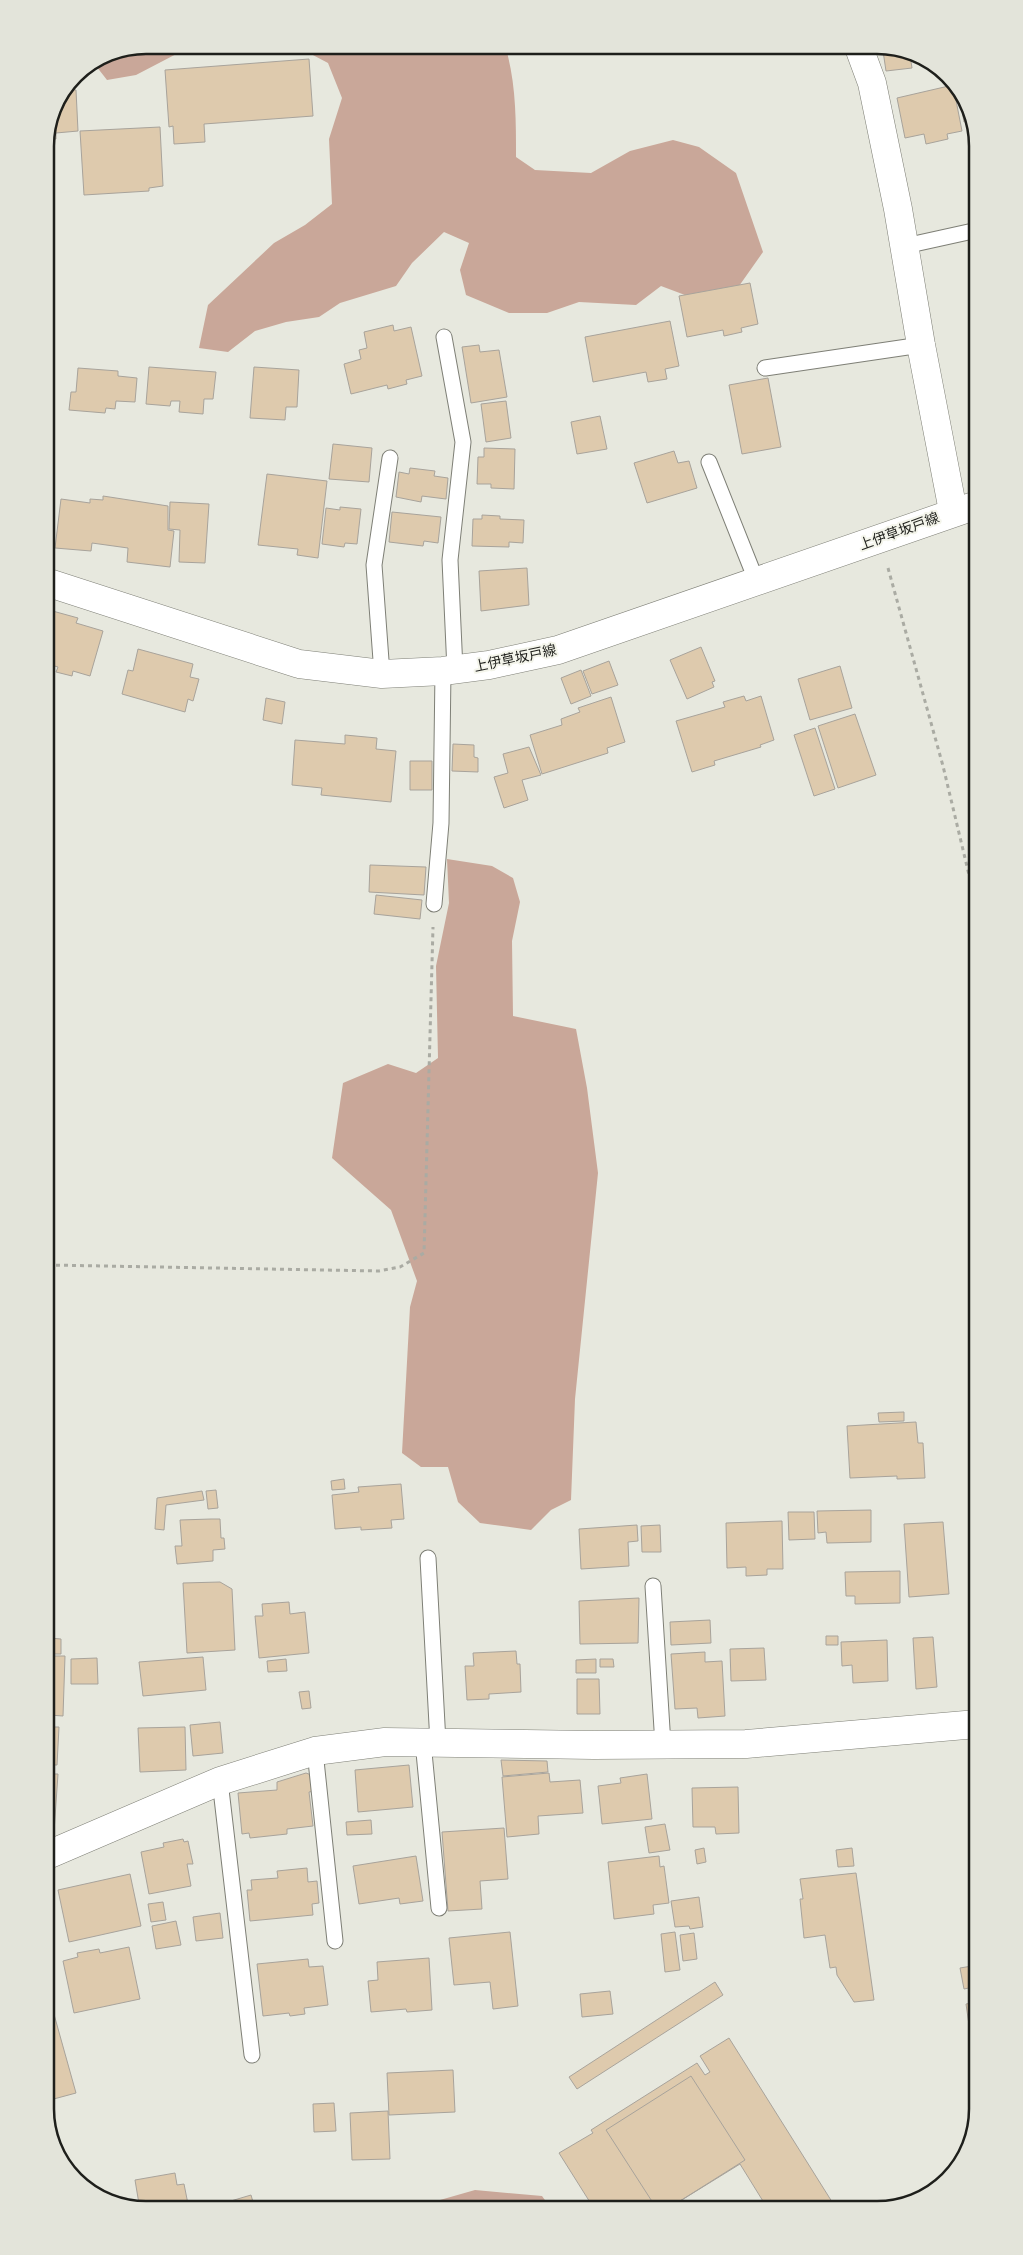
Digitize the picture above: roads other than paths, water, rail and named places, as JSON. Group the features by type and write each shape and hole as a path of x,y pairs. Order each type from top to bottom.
{"street":[{"path":"861,54 872,83 905,246 921,345 963,508"},
{"name":"上伊草坂戸線","path":"54,585 299,664 382,674 449,671 489,665 558,650 963,508"},
{"path":"54,1852 220,1781 315,1751 385,1742 746,1744 969,1725"}],"lane":[{"path":"905,246 969,232"},
{"path":"434,904 441,823 449,671 450,560 463,442 444,337"},
{"path":"765,368 921,345"},
{"path":"382,674 374,566 390,458"},
{"path":"709,462 756,580"},
{"path":"428,1558 430,1743 439,1908"},
{"path":"653,1586 663,1745"},
{"path":"315,1751 335,1941"},
{"path":"220,1781 252,2055"}]}
